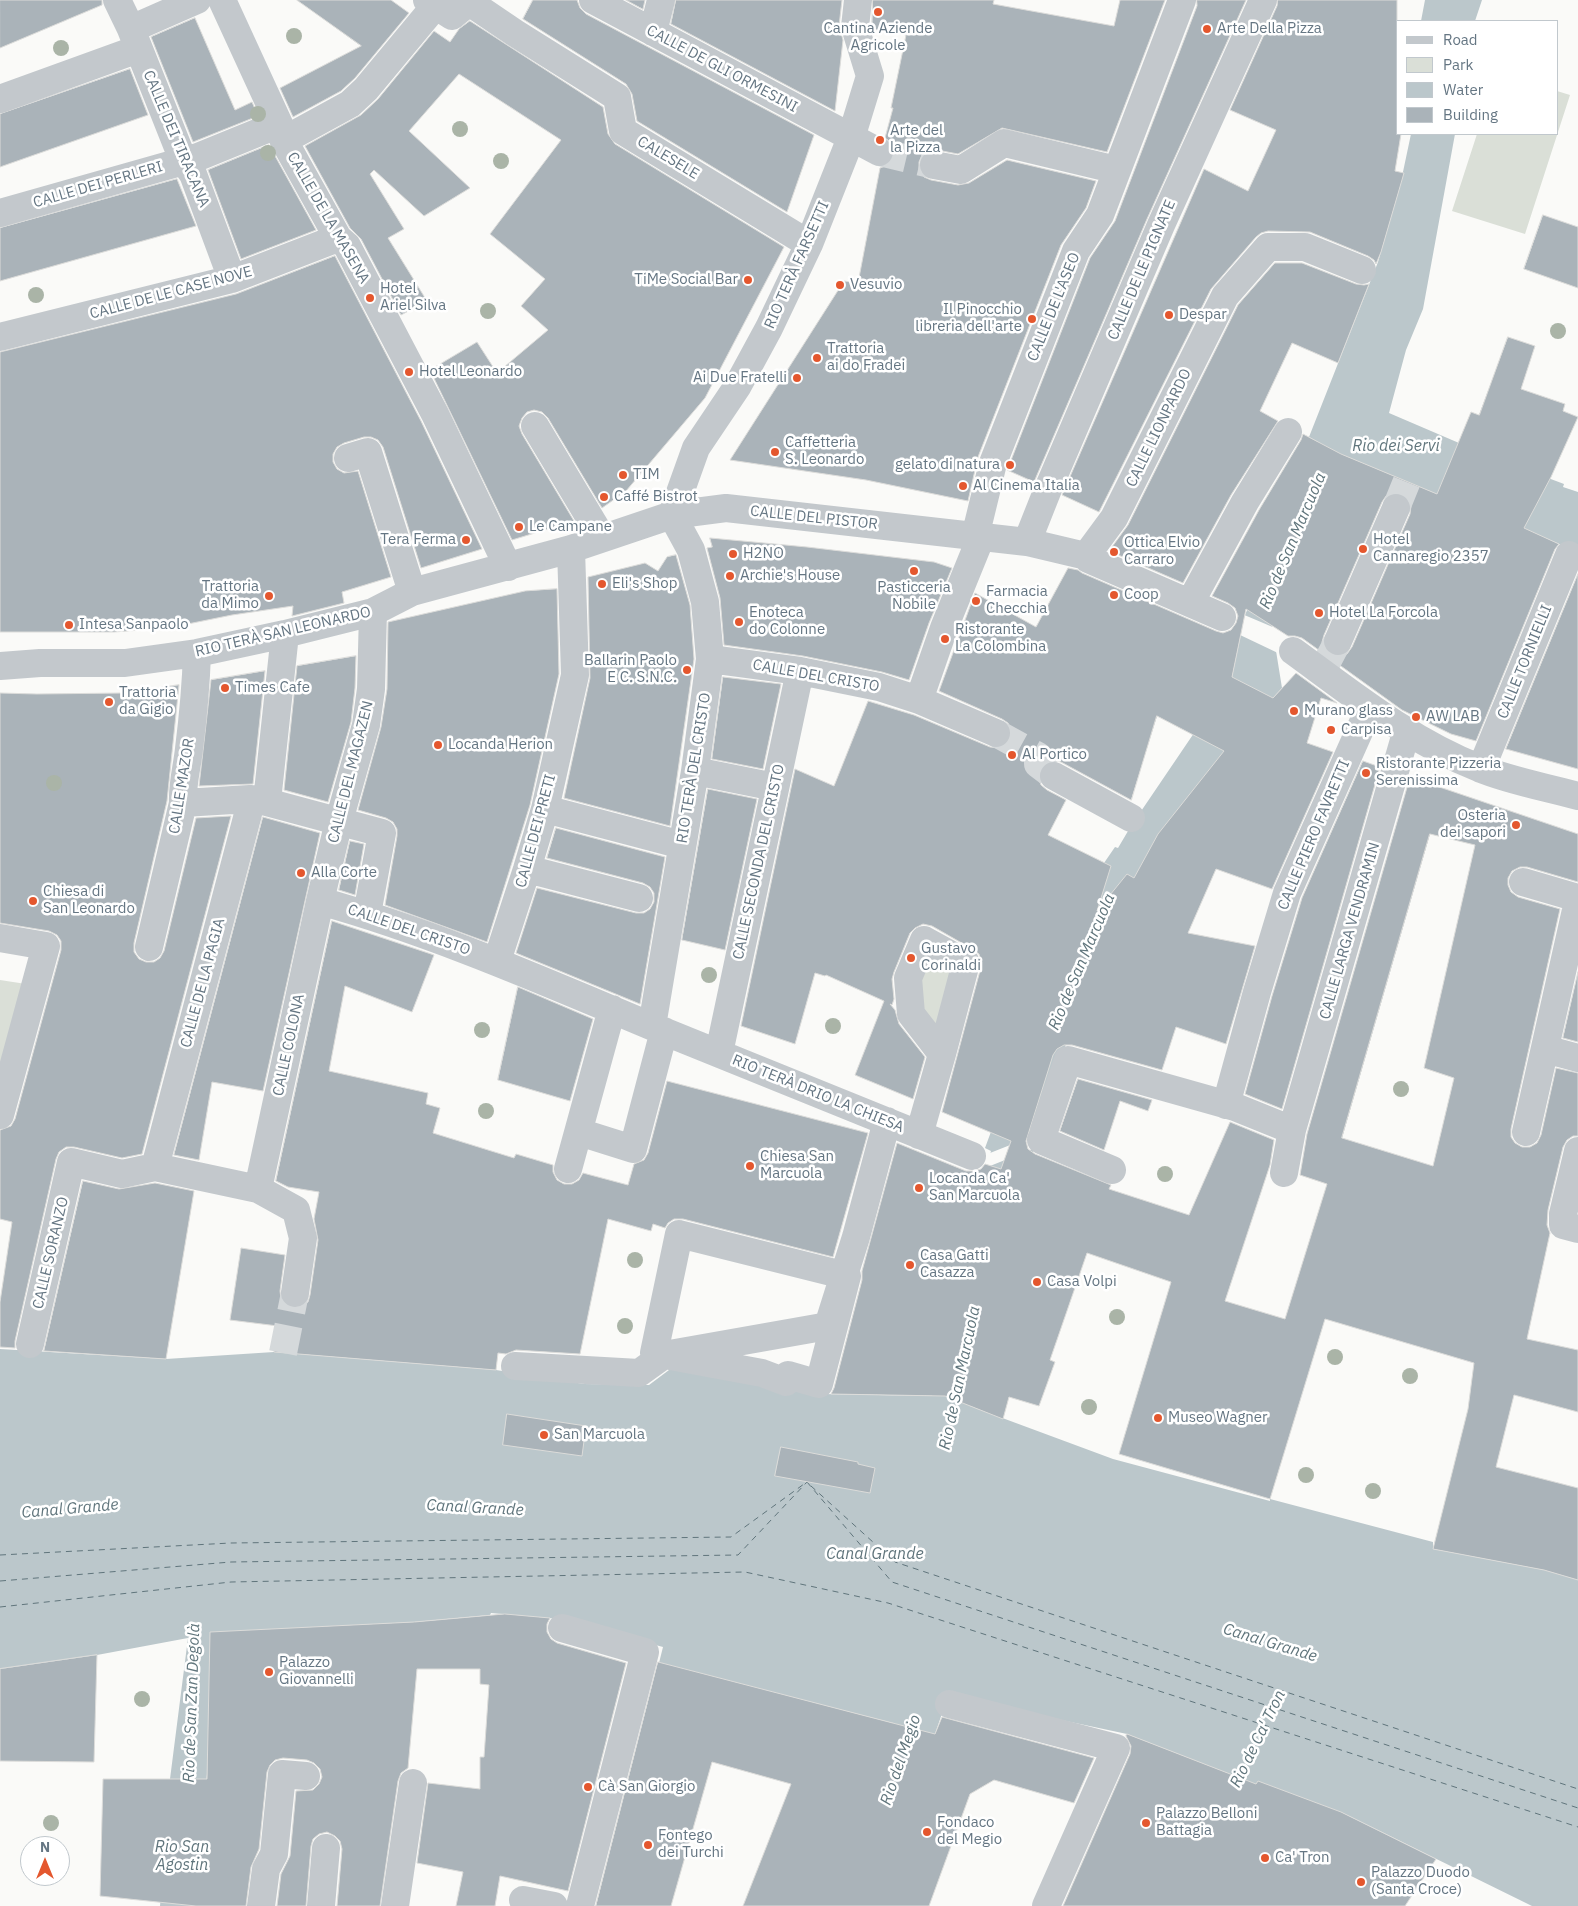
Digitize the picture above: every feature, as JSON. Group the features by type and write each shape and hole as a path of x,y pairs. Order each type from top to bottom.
{"street":[{"name":"CALLE DEI TIRACANA","path":"117,0 182,160 193,174 232,280"},
{"path":"0,98 134,39 198,0"},
{"name":"CALLE DE LA MASENA","path":"222,0 281,131 338,238 347,246 431,406 508,568"},
{"name":"CALLE DE GLI ORMESINI","path":"593,0 878,152"},
{"path":"653,32 661,0"},
{"name":"RIO TERÀ FARSETTI","path":"672,514 696,448 737,387 769,328 809,244 851,138 870,76 855,27 858,0"},
{"name":"CALLE DE L'ASEO","path":"919,700 999,447 1076,251 1100,215 1182,0"},
{"name":"CALLE DE LE PIGNATE","path":"1027,542 1161,225 1263,0"},
{"name":"CALLE DEI PERLERI","path":"0,213 198,157 281,131 296,133 350,104 450,5"},
{"name":"CALESELE","path":"450,5 515,33 617,97 623,131 809,244"},
{"path":"934,165 961,170 1004,143 1117,170"},
{"name":"CALLE DE LE CASE NOVE","path":"0,337 232,280 338,238"},
{"name":"CALLE LIONPARDO","path":"1087,557 1114,518 1226,296 1268,247 1305,247 1362,270"},
{"path":"535,426 602,538"},
{"path":"1190,603 1245,502 1288,432"},
{"path":"348,458 368,452 412,592"},
{"name":"CALLE DEL PISTOR","path":"672,514 726,508 1027,542 1087,557 1222,617"},
{"path":"1329,658 1396,508"},
{"name":"RIO TERÀ SAN LEONARDO","path":"0,666 40,663 125,663 197,652 286,634 373,612 412,592 508,568 571,549 672,514"},
{"name":"RIO TERÀ DEL CRISTO","path":"658,1029 658,902 682,845 695,771 710,660 705,602 691,550 672,514"},
{"name":"CALLE DEI PRETI","path":"497,961 544,809 575,675 571,549"},
{"name":"CALLE TORNIELLI","path":"1480,769 1569,555"},
{"name":"CALLE DEL MAGAZEN","path":"320,901 339,821 366,725 371,689 373,612"},
{"name":"CALLE DE LA PAGIA","path":"156,1167 248,814 259,800 286,634"},
{"path":"1293,651 1329,658 1370,707 1406,732 1442,752 1480,769 1578,796"},
{"name":"CALLE MAZOR","path":"149,947 183,803 182,788 189,751 196,683 197,652"},
{"name":"CALLE DEL CRISTO","path":"710,660 800,671 879,686 919,700 996,732"},
{"name":"CALLE SECONDA DEL CRISTO","path":"719,1053 800,671"},
{"name":"CALLE PIERO FAVRETTI","path":"1231,1106 1241,1052 1256,992 1287,893 1370,707"},
{"name":"CALLE LARGA VENDRAMIN","path":"1284,1173 1292,1130 1406,732"},
{"path":"695,771 775,787"},
{"path":"1054,776 1131,818"},
{"path":"183,803 259,800 382,833 367,914"},
{"path":"544,809 682,845"},
{"path":"527,869 658,902"},
{"path":"1523,882 1577,911 1567,1002 1545,1049 1526,1132"},
{"name":"CALLE DEL CRISTO","path":"320,901 367,914 497,961 612,1009"},
{"name":"CALLE COLONA","path":"258,1189 320,901"},
{"path":"0,938 46,946 0,1114"},
{"path":"568,1169 612,1009"},
{"name":"RIO TERÀ DRIO LA CHIESA","path":"612,1009 972,1156"},
{"path":"579,1132 633,1149 652,1077 658,1029"},
{"path":"1545,1049 1578,1058"},
{"path":"919,1135 942,1054"},
{"path":"1112,1170 1043,1136 1068,1060 1231,1106 1292,1130"},
{"path":"814,1382 828,1326 856,1237 887,1121"},
{"path":"1570,1221 1578,1151"},
{"name":"CALLE SORANZO","path":"30,1344 71,1162 122,1174 156,1167"},
{"path":"156,1167 258,1189 296,1210 303,1238 295,1293"},
{"path":"679,1234 845,1275 847,1276 819,1384 788,1375 786,1382 762,1373 654,1353 679,1234"},
{"path":"515,1366 640,1373 664,1355 828,1326"},
{"path":"562,1628 645,1652 580,1906"},
{"path":"949,1704 1109,1763 1046,1906"},
{"path":"261,1906 266,1869 274,1854 282,1774 306,1776"},
{"path":"395,1906 413,1783"},
{"path":"321,1906 326,1848"},
{"path":"523,1900 554,1906"}],"green space":[{"path":"1558,91 1570,95 1558,132"},
{"path":"1477,135 1557,135 1525,234 1452,211"},
{"path":"926,951 959,967 937,1036 914,1006"},
{"path":"0,980 26,984 0,1084"}],"water":[{"path":"1425,0 1482,0 1475,20 1421,20"},
{"name":"Canal Grande","path":"1411,135 1455,135 1423,309 1406,350 1389,413 1487,455 1564,484 1563,487 1578,492 1578,555 1566,547 1482,510 1468,507 1343,455 1272,626 1282,688 1233,742 1079,1002 1038,1134 999,1275 970,1406 1113,1459 1433,1542 1433,1549 1544,1570 1578,1580 1578,1906 1532,1906 1341,1812 1189,1906 1227,1773 1127,1734 948,1696 876,1906 893,1723 659,1663 663,1647 560,1619 491,1613 490,1615 414,1622 211,1633 208,1762 196,1906 160,1906 170,1779 188,1638 97,1655 0,1669 0,1349 166,1359 274,1352 496,1370 584,1384 649,1385 681,1361 823,1394 932,1396 991,1151 985,1148 992,1129 1104,863 1115,847 1118,848 1232,677 1245,615 1318,442 1309,437 1378,262 1400,186"}],"pier":[{"path":"1242,614 1275,628 1280,654 1238,634"},
{"path":"1038,1134 1035,1148 985,1168 983,1167 988,1153"}],"building":[{"path":"0,0 102,0 102,5 0,48"},
{"path":"297,0 391,0 409,13 355,78 341,91 293,117 280,88 361,46"},
{"path":"533,0 577,0 580,8 586,14 814,135 787,212 637,121 632,94 626,84 523,19"},
{"path":"626,0 645,0 643,9"},
{"path":"676,0 842,0 839,26 843,40 835,111 671,24"},
{"path":"873,0 994,0 993,4 1114,26 1120,0 1165,0 1107,152 1002,128 958,154 929,150 922,155 919,162 919,170 924,177 958,185 969,183 1007,160 1096,181 1086,208 1061,245 978,457 968,501 866,480 730,460 844,281 858,283 880,168 888,165 893,159 895,152 892,143 885,138 893,108 891,108 906,35 872,29"},
{"path":"1197,0 1246,0 1147,219 1034,482 1007,470 1090,258 1115,221 1197,6"},
{"path":"1278,0 1397,0 1396,135 1401,135 1395,171 1404,173 1381,252 1376,264 1368,256 1310,232 1268,231 1256,237 1211,289 1099,512 1062,495 1204,169 1248,191 1276,130 1230,110"},
{"path":"195,18 235,110 252,102 258,116 193,142 151,37"},
{"path":"470,21 603,107 608,134 615,144 784,247 705,398 626,491 602,508 548,418 542,412 534,410 527,412 519,426 522,434 574,521 512,540 430,370 477,342 497,373 548,330 521,306 545,279 490,234 561,140 459,74 409,131 470,188 424,216 374,170 370,174 404,229 388,238 427,301 401,315 361,239 350,228 305,146 361,115 378,99 434,31 450,42 459,29"},
{"path":"130,69 148,115 0,167 0,114"},
{"path":"269,145 316,230 241,259 208,170"},
{"path":"177,179 196,226 0,281 0,228"},
{"path":"1543,215 1578,227 1578,288 1524,269"},
{"path":"335,256 421,421 482,549 421,568 383,447 378,440 364,437 337,447 333,454 333,462 337,469 344,473 358,471 391,577 342,592 344,603 292,616 293,606 232,615 168,628 114,632 0,632 0,352 236,294"},
{"path":"1275,263 1302,263 1356,284 1369,284 1338,363 1292,343 1260,411 1278,421 1231,495 1183,583 1109,551 1128,525 1238,305"},
{"path":"1508,337 1535,346 1521,389 1565,404 1563,411 1578,417 1551,477 1524,528 1559,544 1555,549 1476,741 1451,734 1402,710 1302,638 1288,636 1246,609 1232,677 1273,698 1296,673 1337,703 1321,698 1307,743 1333,752 1272,889 1216,869 1188,933 1255,946 1226,1044 1176,1027 1162,1070 1072,1045 1064,1045 1057,1049 1053,1055 1026,1141 1028,1149 1035,1154 1111,1185 1109,1189 1189,1215 1230,1122 1274,1140 1270,1165 1225,1301 1285,1319 1327,1184 1300,1175 1307,1134 1410,777 1578,834 1578,882 1527,867 1520,867 1512,871 1508,878 1508,885 1511,892 1518,897 1560,909 1511,1129 1511,1137 1515,1143 1522,1147 1530,1147 1537,1143 1541,1135 1556,1068 1578,1073 1578,1136 1573,1136 1567,1140 1563,1147 1548,1210 1547,1225 1550,1233 1527,1339 1578,1350 1578,1412 1514,1395 1496,1467 1578,1488 1578,1580 1544,1570 1433,1549 1468,1409 1474,1363 1325,1319 1270,1499 1119,1454 1171,1282 1087,1253 1050,1360 1055,1362 1039,1406 1009,1397 1003,1419 945,1396 831,1394 897,1143 966,1171 974,1171 981,1169 985,1164 1001,1169 1011,1141 942,1112 981,967 981,961 979,954 974,950 932,926 923,924 910,933 892,979 894,999 892,1005 890,1004 895,1010 899,1024 925,1057 913,1099 855,1075 884,1001 826,975 815,973 795,1044 741,1026 795,769 834,786 868,701 914,715 990,747 998,748 1006,745 1012,732 1008,723 939,691 975,593 1036,627 1068,568 1078,570 1216,631 1223,633 1231,630 1238,616 1235,608 1212,596 1303,434 1341,454 1437,494 1471,412 1479,415","holes":["1394,493 1402,494 1408,498 1411,506 1410,514 1352,647 1347,654 1340,656 1332,655 1325,650 1322,642 1324,635 1382,502 1386,496","1157,716 1224,751 1158,834 1134,878 1127,874 1097,911 1111,866 1048,835 1066,800 1041,785 1038,777 1040,769 1046,762 1053,760 1061,762 1131,800","1430,834 1475,845 1424,1068 1454,1078 1433,1166 1342,1138"]},
{"path":"710,538 934,562 952,568 929,623 909,680 882,672 803,656 724,645 720,598 707,548 712,547"},
{"path":"676,555 690,605 694,659 670,826 564,798 590,678 588,577 645,563 658,571 667,557"},
{"path":"1578,574 1578,769 1506,749"},
{"path":"557,589 559,674 530,805 487,942 385,905 397,829 393,822 386,818 358,810 381,727 387,689 388,622 525,591"},
{"path":"356,656 351,722 328,802 284,790 297,666"},
{"path":"265,671 253,784 199,786 211,680"},
{"path":"723,677 781,684 763,769 712,759"},
{"path":"179,685 167,801 134,943 134,952 139,959 146,962 154,962 160,958 164,951 196,818 231,816 142,1154 122,1158 74,1147 66,1147 59,1152 15,1341 15,1348 0,1347 0,1302 12,1222 0,1219 0,1130 11,1126 15,1119 61,950 61,941 57,935 49,931 0,923 0,693 124,693"},
{"path":"1363,761 1380,767 1282,1109 1245,1094 1302,898"},
{"path":"708,789 757,799 725,950 682,940"},
{"path":"263,817 320,833 263,1091 212,1082 199,1160 174,1155"},
{"path":"556,828 665,857 640,1004 516,953 537,888 636,913 644,913 650,909 654,902 654,893 650,887 643,883 547,858"},
{"path":"350,841 364,844 355,895 339,890"},
{"path":"332,921 434,955 412,1012 345,986 329,1071 428,1093 426,1104 440,1108 433,1133 514,1158 516,1154 553,1165 553,1172 557,1180 564,1184 572,1184 579,1180 583,1173 628,1185 634,1164 644,1160 648,1153 667,1081 868,1133 833,1257 683,1219 674,1219 665,1228 653,1224 651,1231 608,1219 580,1354 516,1350 506,1354 498,1353 496,1370 274,1352 278,1326 230,1320 241,1248 285,1255 280,1291 281,1299 286,1306 293,1308 301,1307 308,1302 310,1295 318,1240 314,1219 319,1192 288,1187 276,1181"},
{"path":"1578,972 1578,1042 1563,1038"},
{"path":"518,987 593,1019 570,1101 498,1080"},
{"path":"1078,1079 1152,1100 1148,1111 1120,1101 1104,1150 1060,1131"},
{"path":"83,1181 119,1189 155,1183 194,1191 166,1359 44,1351"},
{"name":"San Marcuola","path":"507,1414 586,1426 582,1456 503,1445"},
{"path":"781,1447 858,1462 858,1464 875,1468 870,1493 775,1476"},
{"path":"505,1614 550,1618 547,1624 547,1632 551,1639 557,1643 626,1663 568,1891 500,1876 495,1906 456,1906 463,1872 417,1863 428,1783 480,1789 480,1757 484,1757 489,1685 480,1684 480,1669 417,1669 408,1768 401,1773 398,1781 380,1906 337,1906 342,1849 340,1841 327,1832 319,1834 313,1839 311,1846 306,1906 277,1906 281,1874 290,1856 296,1791 313,1790 319,1784 322,1777 320,1769 314,1763 307,1760 283,1758 275,1760 267,1772 259,1849 251,1867 246,1906 196,1906 100,1896 103,1779 207,1779 210,1632 414,1622"},
{"path":"97,1655 94,1762 0,1761 0,1669"},
{"name":"Fontego dei Turchi","path":"658,1662 935,1734 942,1717 1094,1758 1074,1803 994,1780 970,1794 929,1906 743,1906 791,1784 712,1762 671,1906 596,1906"},
{"path":"1127,1734 1256,1784 1258,1781 1341,1812 1436,1859 1405,1906 1063,1906 1130,1754 1131,1746 1126,1736"}],"ferry route":[{"path":"807,1482 892,1582 1578,1808"},
{"path":"0,1581 231,1562 738,1555 807,1482"},
{"path":"0,1555 231,1543 731,1537 804,1484"},
{"path":"811,1486 895,1562 1578,1789"},
{"path":"0,1607 231,1582 745,1572 888,1603 1578,1827"}],"tunnel":[{"path":"879,152 934,165"},
{"path":"1396,508 1407,481"},
{"path":"1327,662 1338,641"},
{"path":"996,733 1038,756 1038,764 1054,776"},
{"path":"283,1353 295,1293"}],"place":[{"name":"Cantina Aziende Agricole","path":"878,12"},
{"name":"Arte Della Pizza","path":"1207,29"},
{"name":"Arte del la Pizza","path":"880,140"},
{"name":"TiMe Social Bar","path":"748,280"},
{"name":"Vesuvio","path":"840,285"},
{"name":"Hotel Ariel Silva","path":"370,298"},
{"name":"Despar","path":"1169,315"},
{"name":"Il Pinocchio libreria dell'arte","path":"1032,319"},
{"name":"Trattoria ai do Fradei","path":"817,358"},
{"name":"Hotel Leonardo","path":"409,372"},
{"name":"Ai Due Fratelli","path":"797,378"},
{"name":"Caffetteria S. Leonardo","path":"775,452"},
{"name":"gelato di natura","path":"1010,465"},
{"name":"TIM","path":"623,475"},
{"name":"Al Cinema Italia","path":"963,486"},
{"name":"Caffé Bistrot","path":"604,497"},
{"name":"Le Campane","path":"519,527"},
{"name":"Tera Ferma","path":"466,540"},
{"name":"Hotel Cannaregio 2357","path":"1363,549"},
{"name":"Ottica Elvio Carraro","path":"1114,552"},
{"name":"H2NO","path":"733,554"},
{"name":"Pasticceria Nobile","path":"914,571"},
{"name":"Archie's House","path":"730,576"},
{"name":"Eli's Shop","path":"602,584"},
{"name":"Coop","path":"1114,595"},
{"name":"Trattoria da Mimo","path":"269,596"},
{"name":"Farmacia Checchia","path":"976,601"},
{"name":"Hotel La Forcola","path":"1319,613"},
{"name":"Enoteca do Colonne","path":"739,622"},
{"name":"Intesa Sanpaolo","path":"69,625"},
{"name":"Ristorante La Colombina","path":"945,639"},
{"name":"Ballarin Paolo E C. S.N.C.","path":"687,670"},
{"name":"Times Cafe","path":"225,688"},
{"name":"Trattoria da Gigio","path":"109,702"},
{"name":"Murano glass","path":"1294,711"},
{"name":"AW LAB","path":"1416,717"},
{"name":"Carpisa","path":"1331,730"},
{"name":"Locanda Herion","path":"438,745"},
{"name":"Al Portico","path":"1012,755"},
{"name":"Ristorante Pizzeria Serenissima","path":"1366,773"},
{"name":"Osteria dei sapori","path":"1516,825"},
{"name":"Alla Corte","path":"301,873"},
{"name":"Chiesa di San Leonardo","path":"33,901"},
{"name":"Gustavo Corinaldi","path":"911,958"},
{"name":"Chiesa San Marcuola","path":"750,1166"},
{"name":"Locanda Ca' San Marcuola","path":"919,1188"},
{"name":"Casa Gatti Casazza","path":"910,1265"},
{"name":"Casa Volpi","path":"1037,1282"},
{"name":"Museo Wagner","path":"1158,1418"},
{"name":"San Marcuola","path":"544,1435"},
{"name":"Palazzo Giovannelli","path":"269,1672"},
{"name":"Cà San Giorgio","path":"588,1787"},
{"name":"Palazzo Belloni Battagia","path":"1146,1823"},
{"name":"Fondaco del Megio","path":"927,1832"},
{"name":"Fontego dei Turchi","path":"648,1845"},
{"name":"Ca' Tron","path":"1265,1858"},
{"name":"Palazzo Duodo (Santa Croce)","path":"1361,1882"}],"water label":[{"name":"Rio dei Servi","path":"1396,446"},
{"name":"Rio de San Marcuola","path":"1293,541"},
{"name":"Rio de San Marcuola","path":"1082,962"},
{"name":"Rio de San Marcuola","path":"960,1378"},
{"name":"Rio de San Zan Degolà","path":"192,1703"},
{"name":"Rio de Ca' Tron","path":"1258,1739"},
{"name":"Rio del Megio","path":"901,1760"},
{"name":"Rio San Agostin","path":"182,1856"}]}
